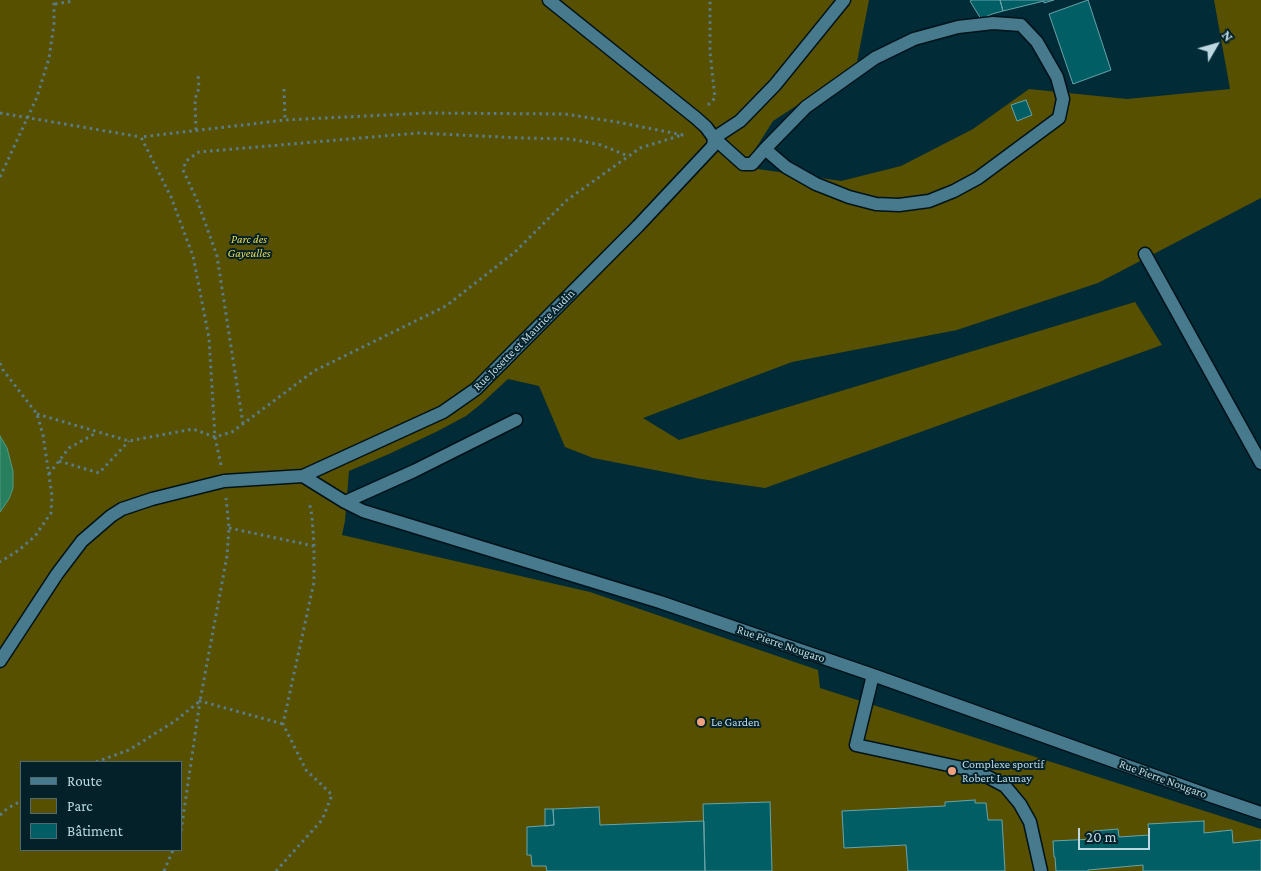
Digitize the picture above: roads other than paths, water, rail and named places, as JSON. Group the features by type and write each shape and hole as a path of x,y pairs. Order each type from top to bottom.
{"street":[{"path":"549,0 696,118 714,138 743,164 752,164 765,149 806,107 875,58 914,39 958,27 994,23 1021,25 1037,42 1057,77 1063,99 1059,118 1045,129 978,178 954,191 929,201 900,205 876,204 849,197 816,184 786,167 765,149"},
{"path":"714,138 740,121 775,85 844,0"},
{"name":"Rue Josette et Maurice Audin","path":"0,661 57,574 82,541 122,509 152,499 224,481 303,476 443,412 476,389 638,226 713,146 714,138"},
{"path":"1145,254 1261,464"},
{"path":"345,502 414,471 516,420"},
{"name":"Rue Pierre Nougaro","path":"303,476 362,511 660,602 873,675 1261,813"},
{"path":"873,675 856,745 967,769 1005,786 1020,804 1030,822 1041,871"}],"place":[{"name":"Le Garden","path":"701,722"},
{"name":"Complexe sportif Robert Launay","path":"952,771"}],"park label":[{"name":"Parc des Gayeulles","path":"249,246"}]}
